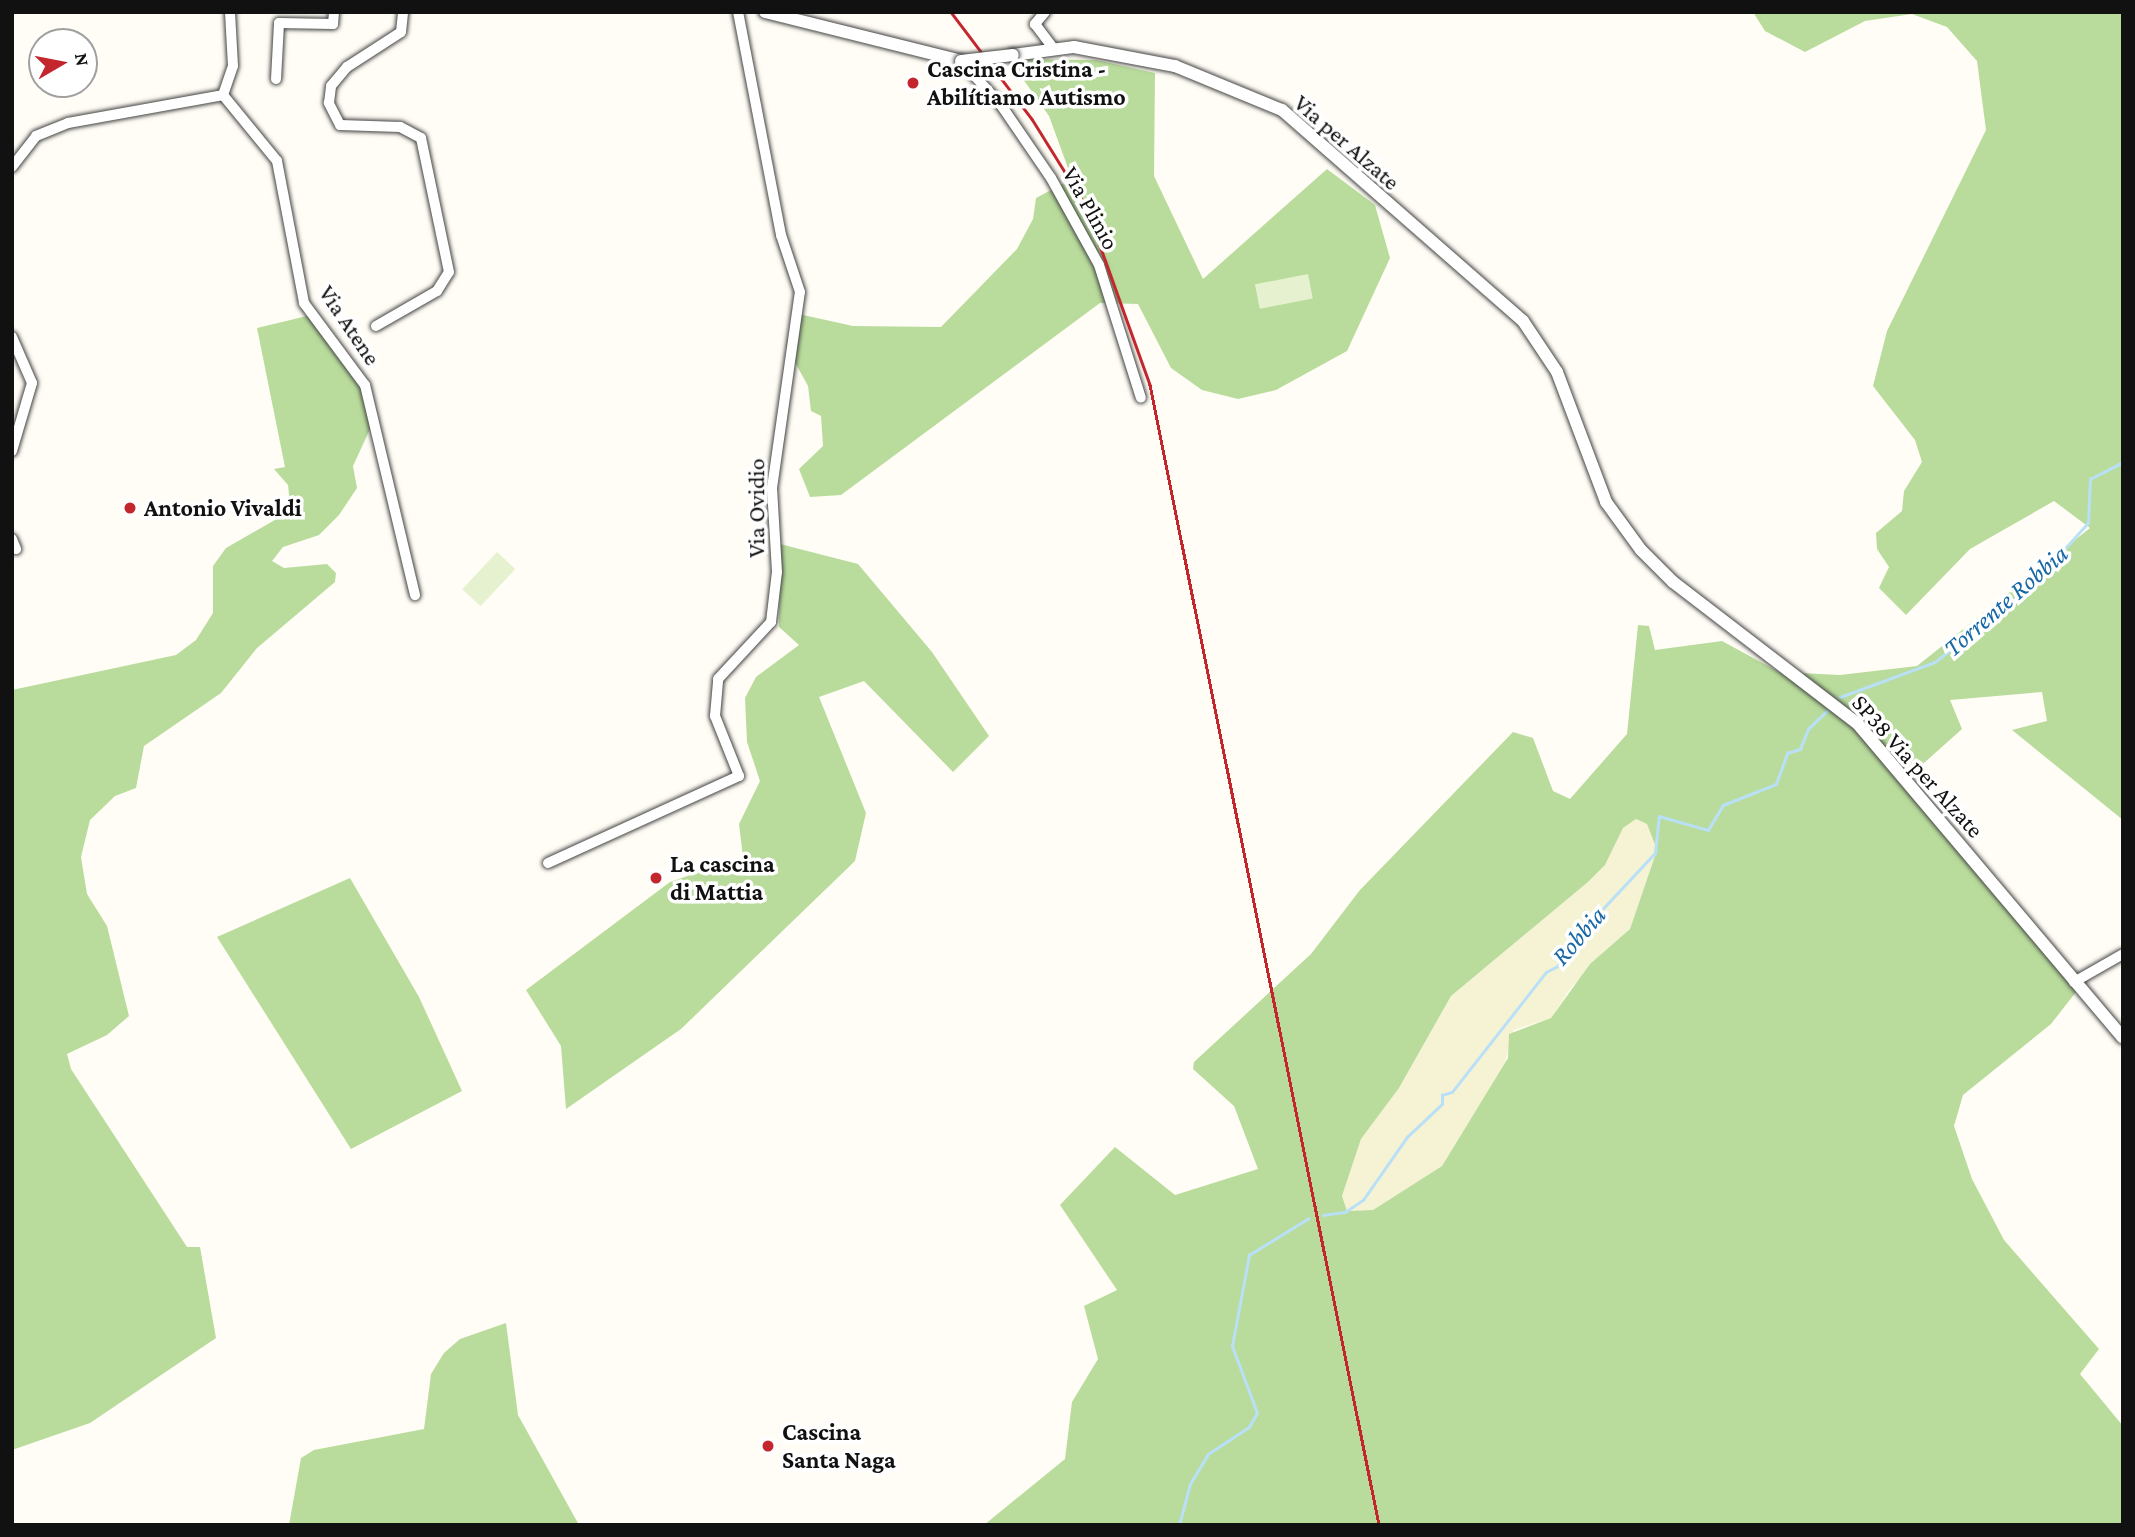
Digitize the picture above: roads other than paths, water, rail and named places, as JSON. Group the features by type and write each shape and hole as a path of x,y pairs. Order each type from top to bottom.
{"street":[{"path":"12,167 36,136 68,123 223,95 233,66 230,12"},
{"path":"276,79 279,23 333,24 334,12"},
{"path":"376,326 437,291 449,272 421,138 400,127 340,125 329,103 331,86 347,67 401,32 403,12"},
{"name":"Via Ovidio","path":"548,863 739,776 715,716 718,679 771,622 777,572 772,488 800,292 781,236 738,12"},
{"name":"Via per Alzate","path":"765,12 961,61 1074,47 1175,65 1282,110 1535,335 1558,372 1595,476 1621,525"},
{"path":"1045,12 1035,24 1054,50"},
{"name":"Via Plinio","path":"961,61 1001,105 1051,178 1099,265 1141,398"},
{"name":"Via Atene","path":"223,95 277,161 304,303 365,385 415,595"},
{"path":"12,337 32,383 12,451"},
{"name":"SP38 Via per Alzate","path":"1621,525 1673,582 1857,723 2123,1038"},
{"path":"2074,982 2123,954"}],"waterway":[{"name":"Torrente Robbia","path":"1840,697 1935,662 2033,584 2088,523 2090,479 2123,462"},
{"name":"Robbia","path":"1323,1215 1345,1212 1363,1200 1407,1137 1442,1104 1442,1095 1452,1092 1546,972 1558,966 1567,947 1655,853 1659,816 1708,830 1723,805 1776,784 1787,753 1800,749 1808,729 1829,709"},
{"name":"Robbia","path":"1179,1525 1190,1484 1208,1454 1249,1427 1257,1413 1232,1346 1249,1255 1309,1218"}],"railway":[{"path":"951,12 1032,119 1085,204 1150,385 1379,1525"}],"place":[{"name":"Cascina Cristina - Abilítiamo Autismo","path":"913,83"},
{"name":"Antonio Vivaldi","path":"130,508"},
{"name":"La cascina di Mattia","path":"656,878"},
{"name":"Cascina Santa Naga","path":"768,1446"}]}
